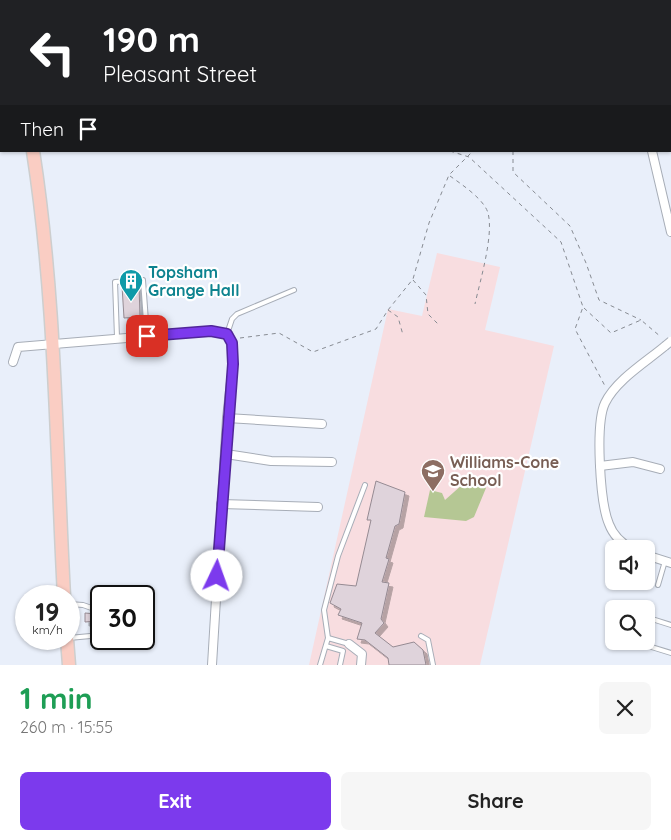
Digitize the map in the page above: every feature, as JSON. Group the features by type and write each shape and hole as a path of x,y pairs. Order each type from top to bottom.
{"main road":[{"path":"33,152 41,200 54,343 64,585"},
{"path":"68,650 69,665"}],"street":[{"path":"652,152 671,232"},
{"path":"13,362 18,347 118,337 211,331 227,334 232,343 233,364 227,418 212,665"},
{"path":"620,540 609,525 600,466 601,422 605,404 614,390 666,341"},
{"path":"227,418 322,424"},
{"path":"226,454 271,461 332,462"},
{"path":"600,466 633,462 660,469"},
{"path":"222,504 318,507"},
{"path":"655,557 668,562"},
{"path":"348,644 362,654 361,665"}],"lane":[{"path":"118,337 115,282 143,280 147,336"},
{"path":"227,334 232,319 237,314 294,290"},
{"path":"320,665 328,638 324,610 338,556 365,485"},
{"path":"658,585 668,562"},
{"path":"655,620 671,625"},
{"path":"421,636 428,640 433,665"},
{"path":"328,638 348,644"},
{"path":"326,646 343,651 340,665"},
{"path":"655,647 671,653"}],"path":[{"path":"454,152 468,156 561,242 583,307 612,333 640,320"},
{"path":"236,338 280,333 313,352 376,329 388,310 413,279 429,223 449,175 472,152"},
{"path":"513,152 513,172 570,226 599,300 640,320 666,341"},
{"path":"449,175 471,191 488,212 488,246 475,304"},
{"path":"413,279 426,295 428,314 438,325"},
{"path":"583,307 575,329 610,396"},
{"path":"388,310 398,317 403,335"}],"shaded area":[{"name":"Williams-Cone School","path":"437,253 500,267 485,330 554,346 480,665 309,665 388,309 422,316"}],"green space":[{"path":"482,483 486,488 474,517 466,521 424,517 430,490 442,493 445,500 463,484"}],"building":[{"name":"Topsham Grange Hall","path":"139,285 140,317 124,318 122,286"},
{"path":"376,481 405,492 399,524 395,526 386,558 389,559 382,582 389,583 381,619 384,623 375,633 393,647 414,642 423,650 426,665 389,665 388,658 365,640 357,639 362,623 338,615 341,609 330,603 337,584 356,586 371,520 367,520"},
{"path":"85,613 90,613 90,622 85,622"}],"place":[{"name":"Topsham Grange Hall","path":"131,302"},
{"name":"Williams-Cone School","path":"433,492"}],"route":[{"path":"147,336 211,331 227,334 232,343 233,364 227,418 217,576"}]}
